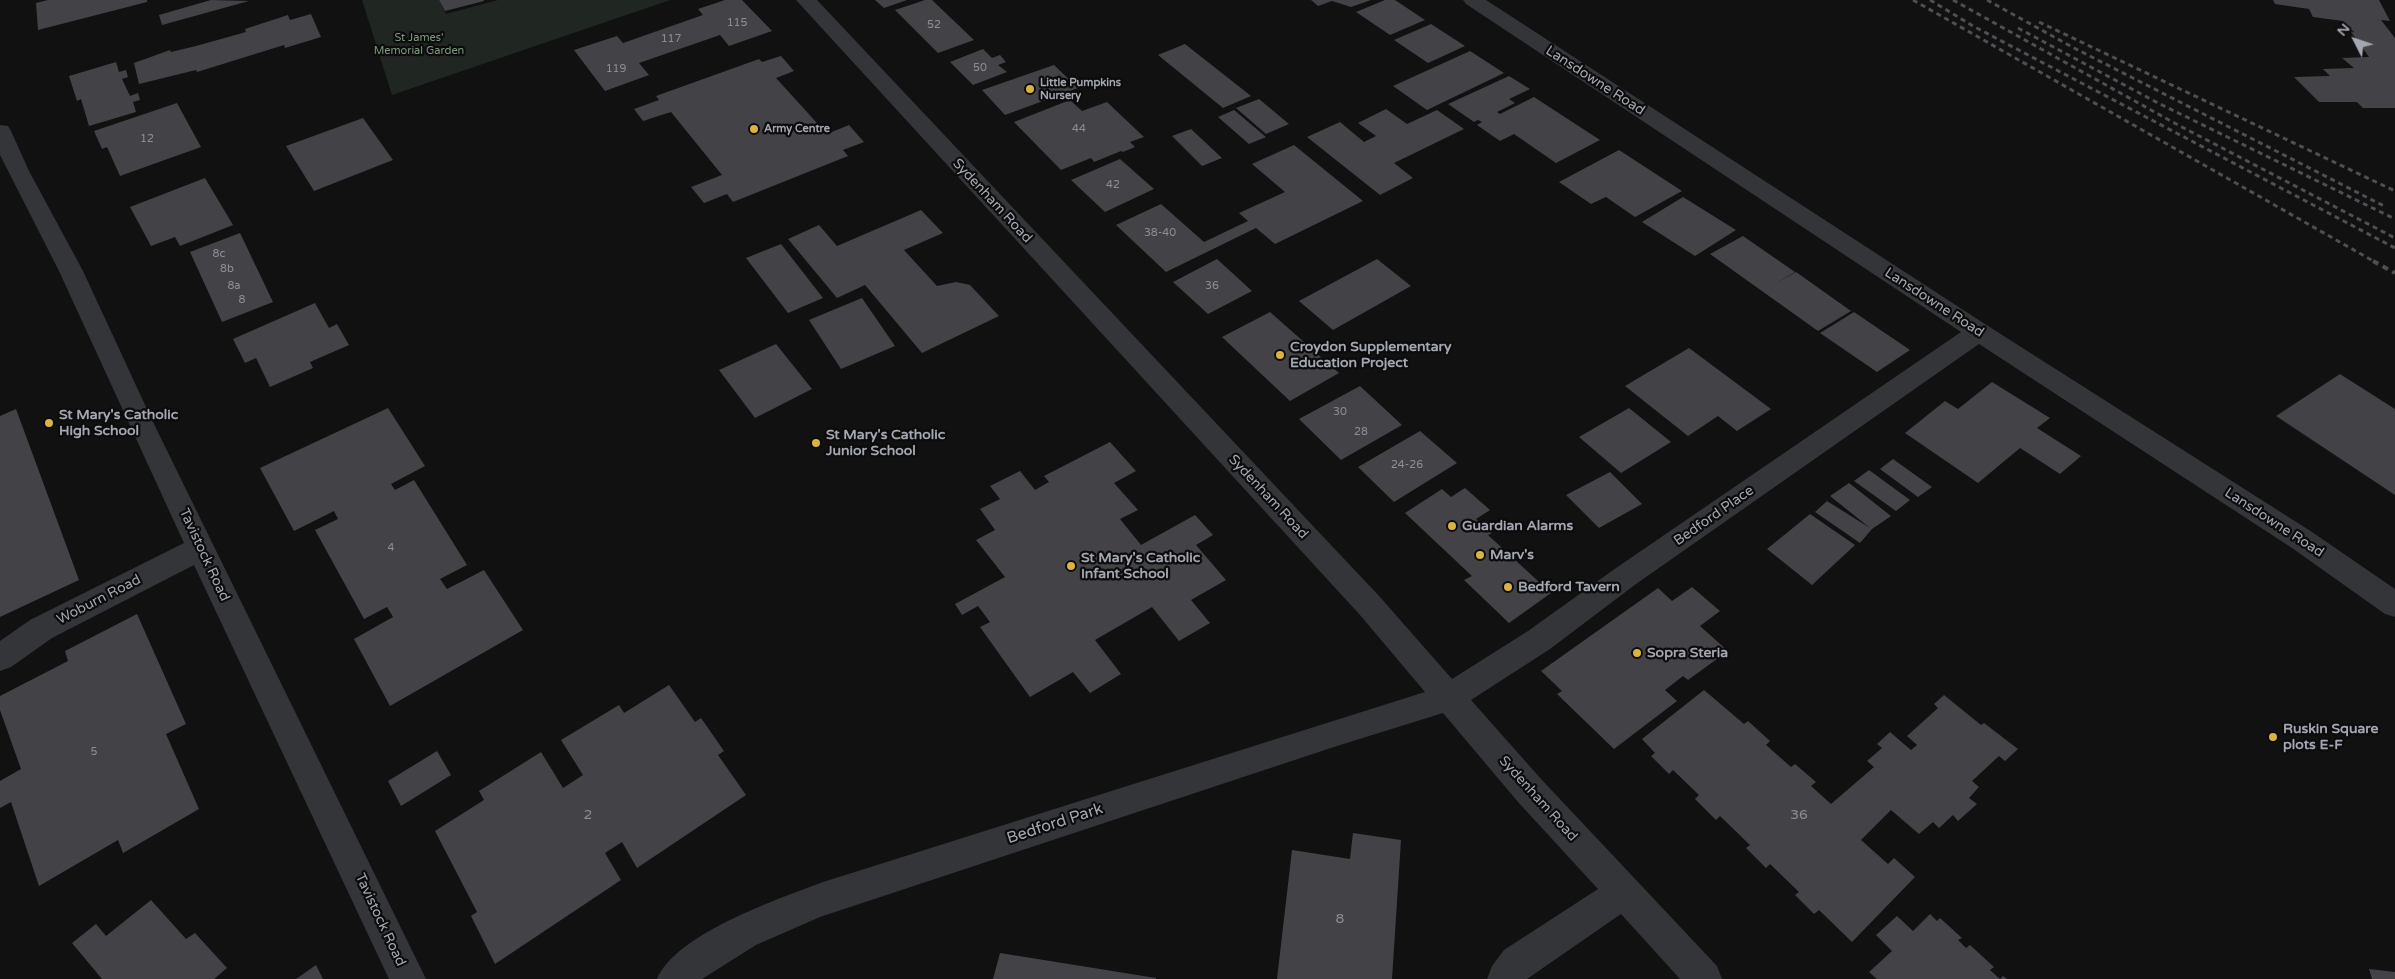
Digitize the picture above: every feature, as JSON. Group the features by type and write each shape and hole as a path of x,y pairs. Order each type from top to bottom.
{"street":[{"name":"Sydenham Road","path":"806,0 1370,606 1449,698 1623,893 1704,979"},
{"name":"Lansdowne Road","path":"1473,0 1979,332 2302,540 2395,605"},
{"name":"Tavistock Road","path":"0,131 18,171 71,271 139,420 408,979"},
{"name":"Bedford Place","path":"1449,698 1539,640 1634,571 1979,332"},
{"name":"Woburn Road","path":"0,658 41,629 201,548"},
{"name":"Bedford Park","path":"675,979 702,956 726,941 774,918 820,900 1337,732 1449,698"},
{"path":"1505,979 1517,964 1533,952 1623,893"}],"green space":[{"name":"St James' Memorial Garden","path":"362,0 439,0 446,14 498,0 670,0 392,95"}],"building":[{"path":"48,0 147,0 147,2 38,30 36,3"},
{"path":"211,0 249,1 162,25 159,15"},
{"path":"439,0 484,0 484,1 445,11"},
{"path":"725,0 742,0 772,31 729,46 720,35 639,63 649,75 605,91 574,50 617,36 623,43 703,15 698,9"},
{"path":"875,0 907,0 884,8"},
{"path":"925,0 932,0 974,40 938,53 895,10"},
{"path":"1311,0 1371,0 1351,7 1332,1 1318,6"},
{"path":"1385,0 1395,0 1425,20 1390,35 1356,12"},
{"path":"2273,0 2379,0 2390,21 2381,20 2395,38 2395,108 2363,108 2357,102 2319,102 2294,77 2330,76 2323,69 2354,68 2342,58 2369,57 2343,21 2313,17 2309,9 2275,4"},
{"path":"311,14 321,37 285,48 284,45 197,72 196,70 139,84 134,63 170,50 171,52 246,32 245,29 288,15 290,20"},
{"path":"1431,24 1465,46 1428,63 1394,40"},
{"path":"1185,44 1251,96 1223,108 1158,55"},
{"path":"983,49 992,58 1000,55 1006,62 998,65 1007,72 973,85 950,62"},
{"path":"1470,51 1504,73 1427,110 1393,86"},
{"name":"Army Centre","path":"781,56 794,71 776,78 827,134 849,125 864,142 843,150 848,156 733,202 727,194 704,203 691,187 722,175 671,112 643,121 634,109 659,100 656,96 759,59 762,62"},
{"path":"116,62 119,72 126,70 128,77 122,79 130,96 138,93 140,100 133,102 136,112 89,126 81,99 77,101 69,76"},
{"name":"Little Pumpkins Nursery","path":"1054,65 1078,88 1005,115 982,90"},
{"path":"1509,76 1530,89 1509,99 1515,103 1497,112 1500,114 1534,97 1600,140 1556,163 1514,134 1500,141 1477,125 1482,122 1478,120 1474,122 1448,104"},
{"path":"1259,99 1289,124 1266,134 1236,108"},
{"path":"1070,100 1082,111 1107,102 1144,137 1130,142 1135,147 1123,152 1121,151 1094,162 1091,158 1061,170 1014,122"},
{"path":"177,103 201,147 120,176 107,147 102,149 94,131"},
{"path":"1386,109 1407,124 1437,110 1464,129 1394,163 1413,178 1380,195 1307,137 1340,122 1364,142 1376,136 1358,123"},
{"path":"1234,110 1266,137 1249,144 1218,117"},
{"path":"363,118 393,160 314,191 286,146"},
{"path":"1191,129 1222,158 1202,166 1172,136"},
{"path":"1294,145 1363,201 1275,244 1256,228 1166,272 1116,225 1161,204 1204,242 1248,221 1239,213 1285,192 1252,164"},
{"path":"1619,150 1682,191 1635,217 1606,197 1591,204 1559,182"},
{"path":"1120,159 1154,189 1105,212 1071,180"},
{"path":"205,178 233,225 180,246 175,237 151,246 130,207"},
{"path":"1683,197 1736,230 1695,256 1642,222"},
{"path":"921,210 943,233 904,250 937,286 956,282 970,285 999,316 922,353 865,285 837,298 788,239 819,225 837,246"},
{"path":"240,233 273,302 222,322 190,252"},
{"path":"1743,236 1795,272 1775,284 1796,272 1851,311 1818,331 1710,254"},
{"path":"781,244 823,298 788,313 746,258"},
{"path":"1217,259 1252,291 1208,314 1173,282"},
{"path":"1377,259 1411,286 1333,330 1299,301"},
{"path":"862,298 895,346 841,369 809,320"},
{"path":"315,303 329,328 337,324 349,345 310,362 313,368 270,387 256,358 245,363 233,339"},
{"name":"Croydon Supplementary Education Project","path":"1270,312 1339,373 1290,401 1222,337"},
{"path":"1854,312 1910,350 1877,372 1820,333"},
{"path":"776,344 812,389 755,418 719,370"},
{"path":"1689,348 1771,409 1737,431 1718,416 1688,436 1625,386"},
{"path":"2340,374 2395,409 2395,495 2276,416"},
{"path":"1992,382 2050,418 2037,428 2081,456 2060,474 2020,448 1978,483 1905,433 1945,401 1958,409"},
{"path":"1360,386 1402,425 1341,460 1299,419"},
{"path":"388,408 425,466 391,484 395,490 414,480 467,565 440,579 447,589 484,570 523,630 390,706 354,639 393,617 387,607 364,619 315,530 338,519 334,511 294,531 260,468"},
{"path":"1629,408 1671,442 1621,473 1579,437"},
{"path":"16,409 79,580 0,617 0,416"},
{"path":"1420,431 1457,463 1394,502 1358,467"},
{"name":"St Mary's Catholic Infant School","path":"1110,442 1136,471 1114,483 1138,510 1120,519 1141,545 1195,515 1213,535 1196,545 1226,580 1191,600 1210,623 1179,641 1152,607 1095,640 1121,674 1090,693 1073,672 1030,697 980,627 990,622 978,606 962,615 955,604 1005,577 976,540 995,530 980,509 1000,499 990,486 1020,471 1035,490 1049,482 1044,476"},
{"path":"1893,459 1932,487 1918,497 1880,469"},
{"path":"1869,470 1910,500 1896,511 1854,481"},
{"path":"1610,472 1642,504 1599,528 1566,495"},
{"path":"1849,483 1891,516 1872,529 1860,543 1815,512 1827,501 1870,528 1830,496"},
{"path":"1465,488 1490,510 1476,519 1492,533 1488,535 1551,593 1509,623 1464,580 1472,576 1405,513 1442,489 1451,497"},
{"path":"1810,514 1855,545 1812,585 1767,549"},
{"path":"1692,587 1720,611 1700,626 1728,651 1688,680 1683,676 1665,690 1677,701 1614,749 1557,694 1562,691 1541,671 1658,588 1672,601"},
{"path":"137,614 186,724 166,734 199,809 123,853 118,840 39,886 11,802 0,808 0,781 21,769 0,710 0,696 68,661 65,651"},
{"path":"669,685 695,722 701,718 724,751 718,755 746,795 637,868 622,842 605,853 621,880 495,964 471,916 477,912 435,831 484,800 479,791 541,752 563,788 583,775 561,740 619,705 624,713"},
{"path":"1704,690 1744,724 1748,721 1770,741 1766,745 1791,767 1795,764 1816,782 1811,786 1831,804 1874,767 1867,761 1882,748 1877,744 1890,732 1911,750 1917,745 1907,736 1938,708 1934,704 1944,695 1981,725 1984,723 2018,749 2005,761 1999,756 1972,781 1979,787 1969,798 1977,804 1958,821 1953,815 1939,828 1933,822 1919,834 1891,810 1861,840 1888,864 1894,858 1915,877 1852,942 1819,910 1814,914 1795,895 1799,892 1770,864 1766,868 1746,848 1750,845 1720,816 1716,820 1695,799 1699,795 1673,770 1669,774 1651,756 1655,753 1642,739"},
{"path":"437,751 451,775 401,806 388,781"},
{"path":"1353,833 1401,840 1392,979 1277,979 1292,850 1350,859"},
{"path":"151,900 186,939 195,933 227,968 214,979 102,979 72,943 96,924 106,936"},
{"path":"1930,914 1937,921 1940,918 1962,938 1958,940 1966,948 1970,945 1994,967 1990,970 2000,979 1877,979 1869,972 1892,951 1876,935 1897,916 1913,931"},
{"path":"1000,953 1156,978 1156,979 993,979"},
{"path":"316,965 323,979 296,979"},
{"path":"2369,969 2395,972 2395,979 2372,979"}],"railway":[{"path":"1913,0 2375,262"},
{"path":"1930,0 1973,26 2395,248"},
{"path":"1953,0 2178,125 2395,238"},
{"path":"1987,0 2074,48 2384,206"},
{"path":"2039,22 2395,191"},
{"path":"2018,28 2158,103 2395,219"},
{"path":"2373,261 2395,273"}],"place":[{"name":"Little Pumpkins Nursery","path":"1030,89"},
{"name":"Army Centre","path":"754,129"},
{"name":"Croydon Supplementary Education Project","path":"1280,355"},
{"name":"St Mary's Catholic High School","path":"49,423"},
{"name":"St Mary's Catholic Junior School","path":"816,443"},
{"name":"Guardian Alarms","path":"1452,526"},
{"name":"Marv's","path":"1480,555"},
{"name":"St Mary's Catholic Infant School","path":"1071,566"},
{"name":"Bedford Tavern","path":"1508,587"},
{"name":"Sopra Steria","path":"1637,653"},
{"name":"Ruskin Square plots E-F","path":"2273,737"}]}
